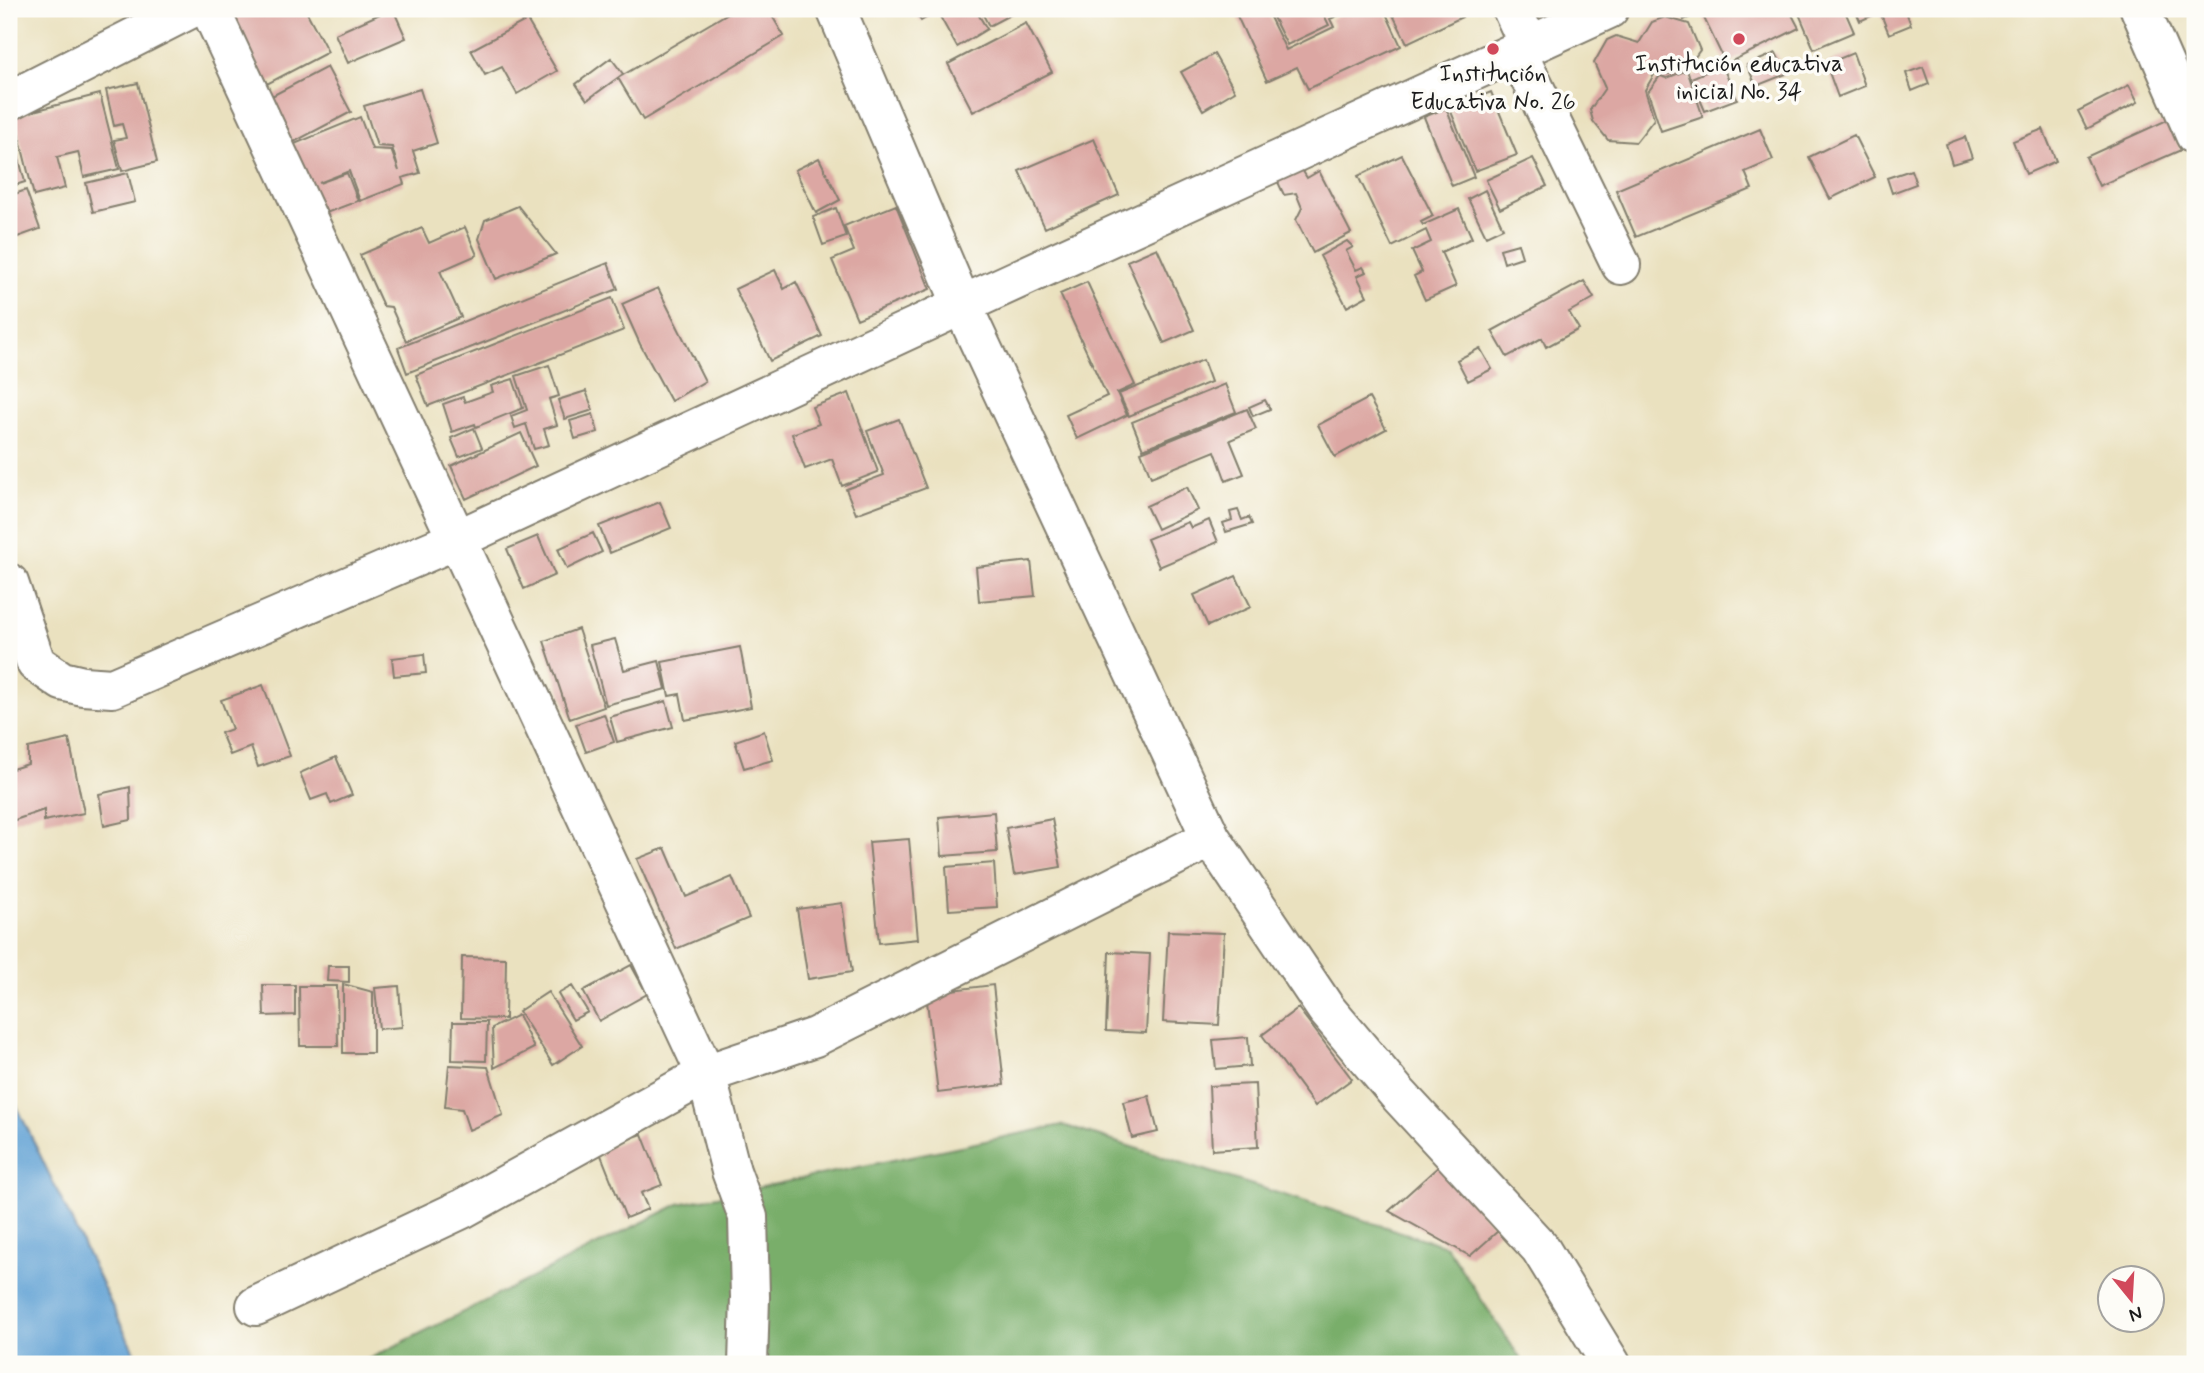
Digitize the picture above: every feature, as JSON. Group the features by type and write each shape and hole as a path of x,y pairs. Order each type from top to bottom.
{"street":[{"path":"9,101 190,9"},
{"path":"209,9 706,1074 731,1171 748,1217 748,1364"},
{"path":"836,9 962,305 1211,838 1326,1009 1396,1092 1540,1248 1611,1364"},
{"path":"1512,9 1523,49 1621,265"},
{"path":"9,583 36,663 62,681 83,687 112,688 458,539 1609,9"},
{"path":"2140,9 2195,135"},
{"path":"256,1306 462,1209 706,1074 815,1037 1211,838"}],"green space":[{"path":"1062,1125 1446,1246 1524,1364 359,1364 679,1204"}],"water":[{"path":"9,1090 140,1364 9,1364"}],"building":[{"path":"252,9 305,9 328,52 267,84 233,19"},
{"path":"391,9 406,38 348,63 335,34"},
{"path":"735,9 768,9 784,36 643,120 618,78"},
{"path":"913,9 941,9 921,21"},
{"path":"945,9 975,9 987,29 957,47 938,13"},
{"path":"990,9 1021,9 989,26 982,13"},
{"path":"1252,9 1266,9 1286,50 1334,27 1330,19 1353,9 1384,9 1401,46 1308,89 1297,67 1267,81 1237,16"},
{"path":"1269,9 1321,9 1329,25 1287,45"},
{"path":"1390,9 1458,9 1462,17 1407,43"},
{"path":"1680,9 1709,9 1684,20"},
{"path":"1724,9 1789,9 1799,28 1726,64 1704,18"},
{"path":"1797,9 1844,9 1854,32 1814,49"},
{"path":"1855,9 1905,9 1911,25 1889,34 1880,12 1860,21"},
{"path":"1983,9 2009,9 1986,17"},
{"path":"2195,11 2195,27 2189,15"},
{"path":"1665,17 1689,24 1700,50 1687,68 1668,74 1655,73 1645,90 1654,119 1636,142 1608,140 1593,121 1590,110 1605,88 1594,63 1607,40 1616,36 1639,43 1652,22"},
{"path":"527,20 557,71 517,94 502,67 485,75 471,50"},
{"path":"1026,23 1052,72 973,112 948,64"},
{"path":"1776,53 1786,74 1756,86 1747,65"},
{"path":"1853,53 1865,86 1838,97 1826,64"},
{"path":"1214,54 1235,91 1203,110 1181,72"},
{"path":"611,58 623,74 587,100 576,84"},
{"path":"1722,65 1737,99 1705,111 1691,78"},
{"path":"327,67 351,112 292,143 268,98"},
{"path":"1923,67 1929,84 1912,91 1906,73"},
{"path":"1687,70 1703,117 1661,131 1648,92 1660,76 1667,78"},
{"path":"138,83 157,162 122,171 114,140 126,138 122,124 114,126 106,90"},
{"path":"2129,85 2138,102 2087,129 2078,111"},
{"path":"420,89 437,143 413,151 420,173 402,178 404,184 360,201 349,171 319,183 347,173 358,201 318,216 292,145 360,117 372,149 391,150 399,171 392,147 377,146 364,106"},
{"path":"1491,92 1517,155 1475,171 1450,109"},
{"path":"100,94 119,169 84,177 78,152 57,157 65,188 34,196 14,116"},
{"path":"1446,108 1474,177 1452,186 1424,117"},
{"path":"2167,120 2181,150 2099,186 2086,157"},
{"path":"1760,129 1773,160 1745,172 1752,189 1636,237 1616,190"},
{"path":"2043,129 2056,161 2026,174 2013,141"},
{"path":"1854,135 1875,177 1830,199 1809,157"},
{"path":"1965,137 1972,158 1952,164 1946,144"},
{"path":"1094,139 1119,195 1045,228 1019,171"},
{"path":"18,155 25,182 9,187 9,158"},
{"path":"1402,155 1433,216 1421,222 1423,225 1459,209 1472,238 1441,252 1456,286 1425,300 1414,276 1422,272 1412,251 1431,242 1426,230 1392,247 1358,176"},
{"path":"819,158 840,200 816,213 795,170"},
{"path":"1533,158 1547,186 1500,209 1486,180"},
{"path":"1301,168 1307,178 1319,171 1351,233 1313,253 1296,220 1302,208 1296,193 1284,195 1277,180"},
{"path":"1911,170 1916,184 1892,193 1887,178"},
{"path":"128,173 135,202 93,212 86,183"},
{"path":"26,190 40,229 9,240 9,196"},
{"path":"1485,190 1503,228 1486,236 1468,199"},
{"path":"896,205 930,289 857,319 832,260 854,251 844,226"},
{"path":"518,206 556,254 496,279 479,239 485,220"},
{"path":"836,208 846,237 823,245 813,217"},
{"path":"465,227 477,255 440,271 461,317 406,341 391,307 383,306 360,255 422,228 429,243"},
{"path":"1347,241 1353,247 1346,251 1356,270 1363,267 1366,272 1357,276 1367,296 1347,307 1320,256"},
{"path":"1518,244 1522,257 1504,263 1500,249"},
{"path":"1157,248 1194,330 1164,343 1127,261"},
{"path":"608,263 618,289 407,373 398,348"},
{"path":"775,270 784,289 796,282 822,336 770,361 735,289"},
{"path":"1584,281 1594,298 1569,312 1579,329 1546,347 1542,338 1507,357 1492,331"},
{"path":"1087,282 1135,385 1117,393 1127,415 1077,439 1066,415 1107,396 1060,294"},
{"path":"658,288 705,381 671,401 622,304"},
{"path":"612,298 624,330 428,406 416,375"},
{"path":"1480,348 1492,369 1468,381 1457,360"},
{"path":"1203,360 1211,382 1129,416 1119,394"},
{"path":"549,365 559,396 549,399 557,425 544,429 549,445 534,449 526,424 515,428 511,416 527,410 516,376"},
{"path":"513,379 523,408 476,427 475,424 452,432 443,404 463,397 465,402 493,392 491,386"},
{"path":"1225,384 1236,412 1143,449 1132,422"},
{"path":"586,391 593,410 565,419 558,400"},
{"path":"849,393 878,472 842,486 832,459 805,469 792,434 819,424 812,407"},
{"path":"1369,398 1386,429 1335,457 1318,425"},
{"path":"1265,400 1270,409 1253,416 1249,407"},
{"path":"1247,409 1256,429 1230,440 1244,474 1226,481 1215,451 1151,477 1141,452"},
{"path":"593,414 598,432 575,439 570,421"},
{"path":"899,419 926,488 856,514 846,489 884,475 867,431"},
{"path":"474,428 482,448 459,457 451,438"},
{"path":"521,433 536,466 466,499 451,466"},
{"path":"1187,487 1198,510 1157,529 1146,506"},
{"path":"660,502 671,528 610,553 599,526"},
{"path":"1238,510 1242,520 1249,517 1252,524 1226,532 1223,523 1232,520 1230,512"},
{"path":"1209,520 1218,542 1159,567 1147,539 1188,522 1191,528"},
{"path":"593,533 602,552 567,569 558,549"},
{"path":"538,536 555,575 524,589 507,549"},
{"path":"1031,561 1035,596 979,601 976,567"},
{"path":"1236,576 1251,607 1208,626 1194,595"},
{"path":"578,629 604,707 570,719 544,641"},
{"path":"615,639 624,670 659,661 666,689 606,705 590,645"},
{"path":"740,647 751,707 685,720 680,694 669,696 662,662"},
{"path":"424,654 426,673 394,676 392,658"},
{"path":"263,685 290,756 258,767 251,747 230,755 221,733 232,729 221,700"},
{"path":"666,701 673,727 617,742 610,717"},
{"path":"604,714 614,742 586,752 576,724"},
{"path":"764,731 773,760 744,768 735,741"},
{"path":"69,739 84,813 44,821 44,810 9,822 9,770 28,764 28,748"},
{"path":"336,757 352,795 331,804 327,794 311,800 300,773"},
{"path":"130,787 131,820 104,826 99,794"},
{"path":"994,812 997,852 942,856 939,817"},
{"path":"1052,819 1061,867 1014,875 1006,828"},
{"path":"909,839 918,939 879,943 869,842"},
{"path":"665,848 686,897 732,877 749,918 676,949 637,859"},
{"path":"994,863 997,907 949,910 946,867"},
{"path":"842,903 852,972 808,979 797,909"},
{"path":"1168,931 1224,933 1219,1025 1163,1022"},
{"path":"1109,952 1150,954 1146,1033 1106,1031"},
{"path":"462,957 506,958 505,1019 461,1018"},
{"path":"631,965 647,994 599,1021 583,991"},
{"path":"328,966 349,966 349,982 327,981"},
{"path":"343,984 373,992 373,1053 343,1053"},
{"path":"263,985 295,985 295,1015 264,1016"},
{"path":"993,985 1004,1085 938,1093 926,993"},
{"path":"299,986 337,986 338,1046 300,1046"},
{"path":"399,986 402,1027 379,1029 375,988"},
{"path":"572,986 588,1012 573,1020 558,994"},
{"path":"548,992 582,1046 553,1065 519,1011"},
{"path":"1298,1008 1352,1079 1315,1106 1262,1035"},
{"path":"518,1015 534,1048 494,1068 492,1028"},
{"path":"453,1022 487,1022 486,1061 452,1060"},
{"path":"1248,1037 1250,1066 1216,1069 1213,1040"},
{"path":"449,1065 488,1067 503,1115 469,1130 462,1109 445,1107"},
{"path":"1255,1084 1258,1147 1212,1150 1209,1086"},
{"path":"1149,1096 1158,1132 1132,1138 1123,1102"},
{"path":"642,1134 662,1185 641,1193 648,1209 626,1218 599,1150"},
{"path":"1439,1166 1498,1231 1470,1256 1389,1211"}],"place":[{"name":"Institución educativa inicial No. 34","path":"1739,39"},
{"name":"Institución Educativa No. 26","path":"1493,49"}]}
